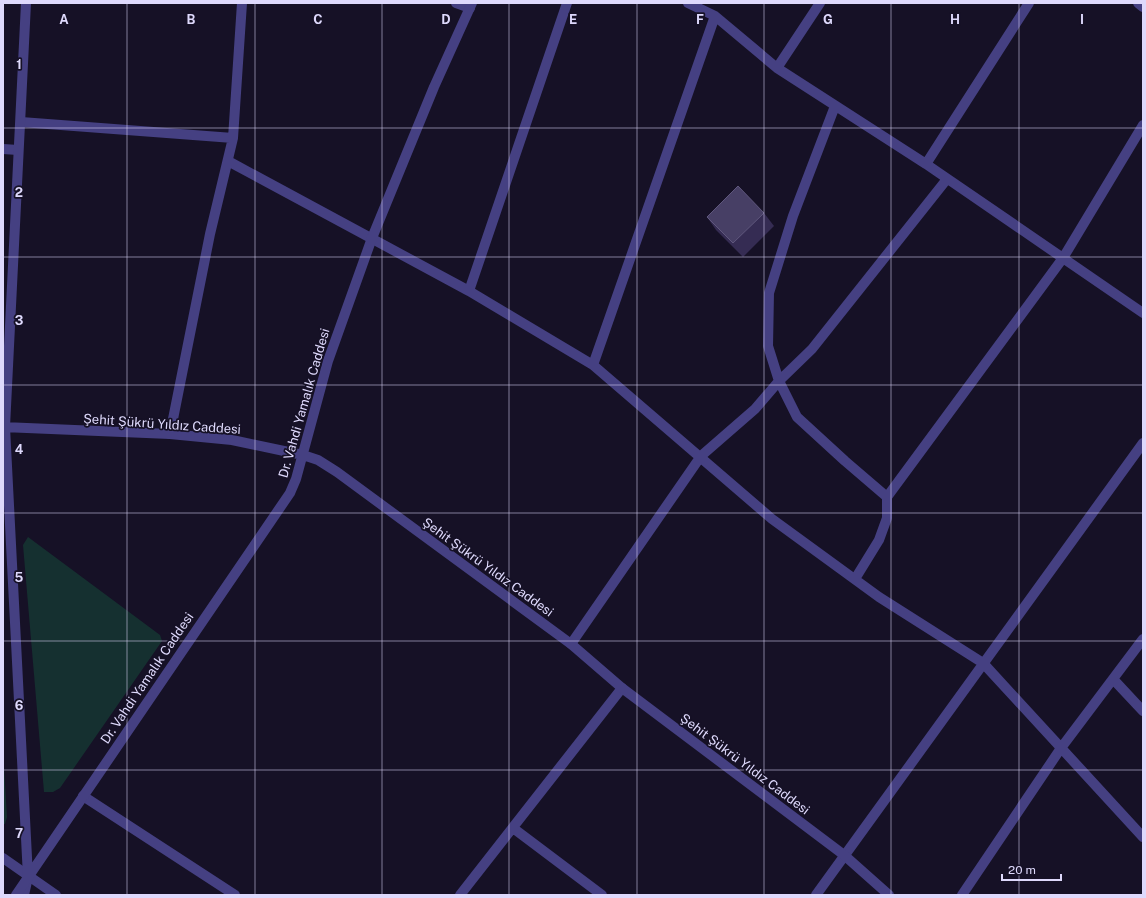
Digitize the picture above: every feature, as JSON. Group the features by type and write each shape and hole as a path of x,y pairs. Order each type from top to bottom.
{"street":[{"path":"24,895 28,877 4,427 26,3"},
{"path":"170,434 210,234 233,138 242,3"},
{"path":"456,3 471,5"},
{"path":"469,291 567,3"},
{"path":"688,3 715,16 777,68 926,164 1143,313"},
{"path":"777,68 820,3"},
{"path":"926,164 1029,3"},
{"path":"1138,3 1143,7"},
{"name":"Dr. Vahdi Yamalık Caddesi","path":"16,895 178,655 269,526 290,493 303,455 328,361 372,238 434,87 471,5"},
{"path":"593,365 715,16"},
{"path":"835,106 794,216 769,293 768,346 779,381 798,417 845,462 887,497"},
{"path":"21,122 233,138"},
{"path":"855,579 879,540 887,518 887,497 1063,258 1143,125"},
{"path":"3,149 18,150"},
{"path":"228,161 469,291 593,365 701,456 772,519 879,597 983,662 1143,837"},
{"path":"571,644 701,456 755,409 779,381 812,349 947,179"},
{"name":"Şehit Şükrü Yıldız Caddesi","path":"4,427 170,434 232,440 303,455 318,460 337,472 571,644 622,688 844,856 889,895"},
{"path":"816,895 983,662 1143,443"},
{"path":"962,895 1061,748 1143,639"},
{"path":"1113,679 1143,711"},
{"path":"460,895 622,688"},
{"path":"83,796 235,895"},
{"path":"513,828 602,895"},
{"path":"3,858 28,877 56,895"}],"green space":[{"path":"28,537 160,635 162,641 60,788 53,792 44,792 23,545"},
{"path":"3,750 7,817 5,824 3,824"}],"building":[{"path":"738,186 764,213 733,243 707,217"}]}
